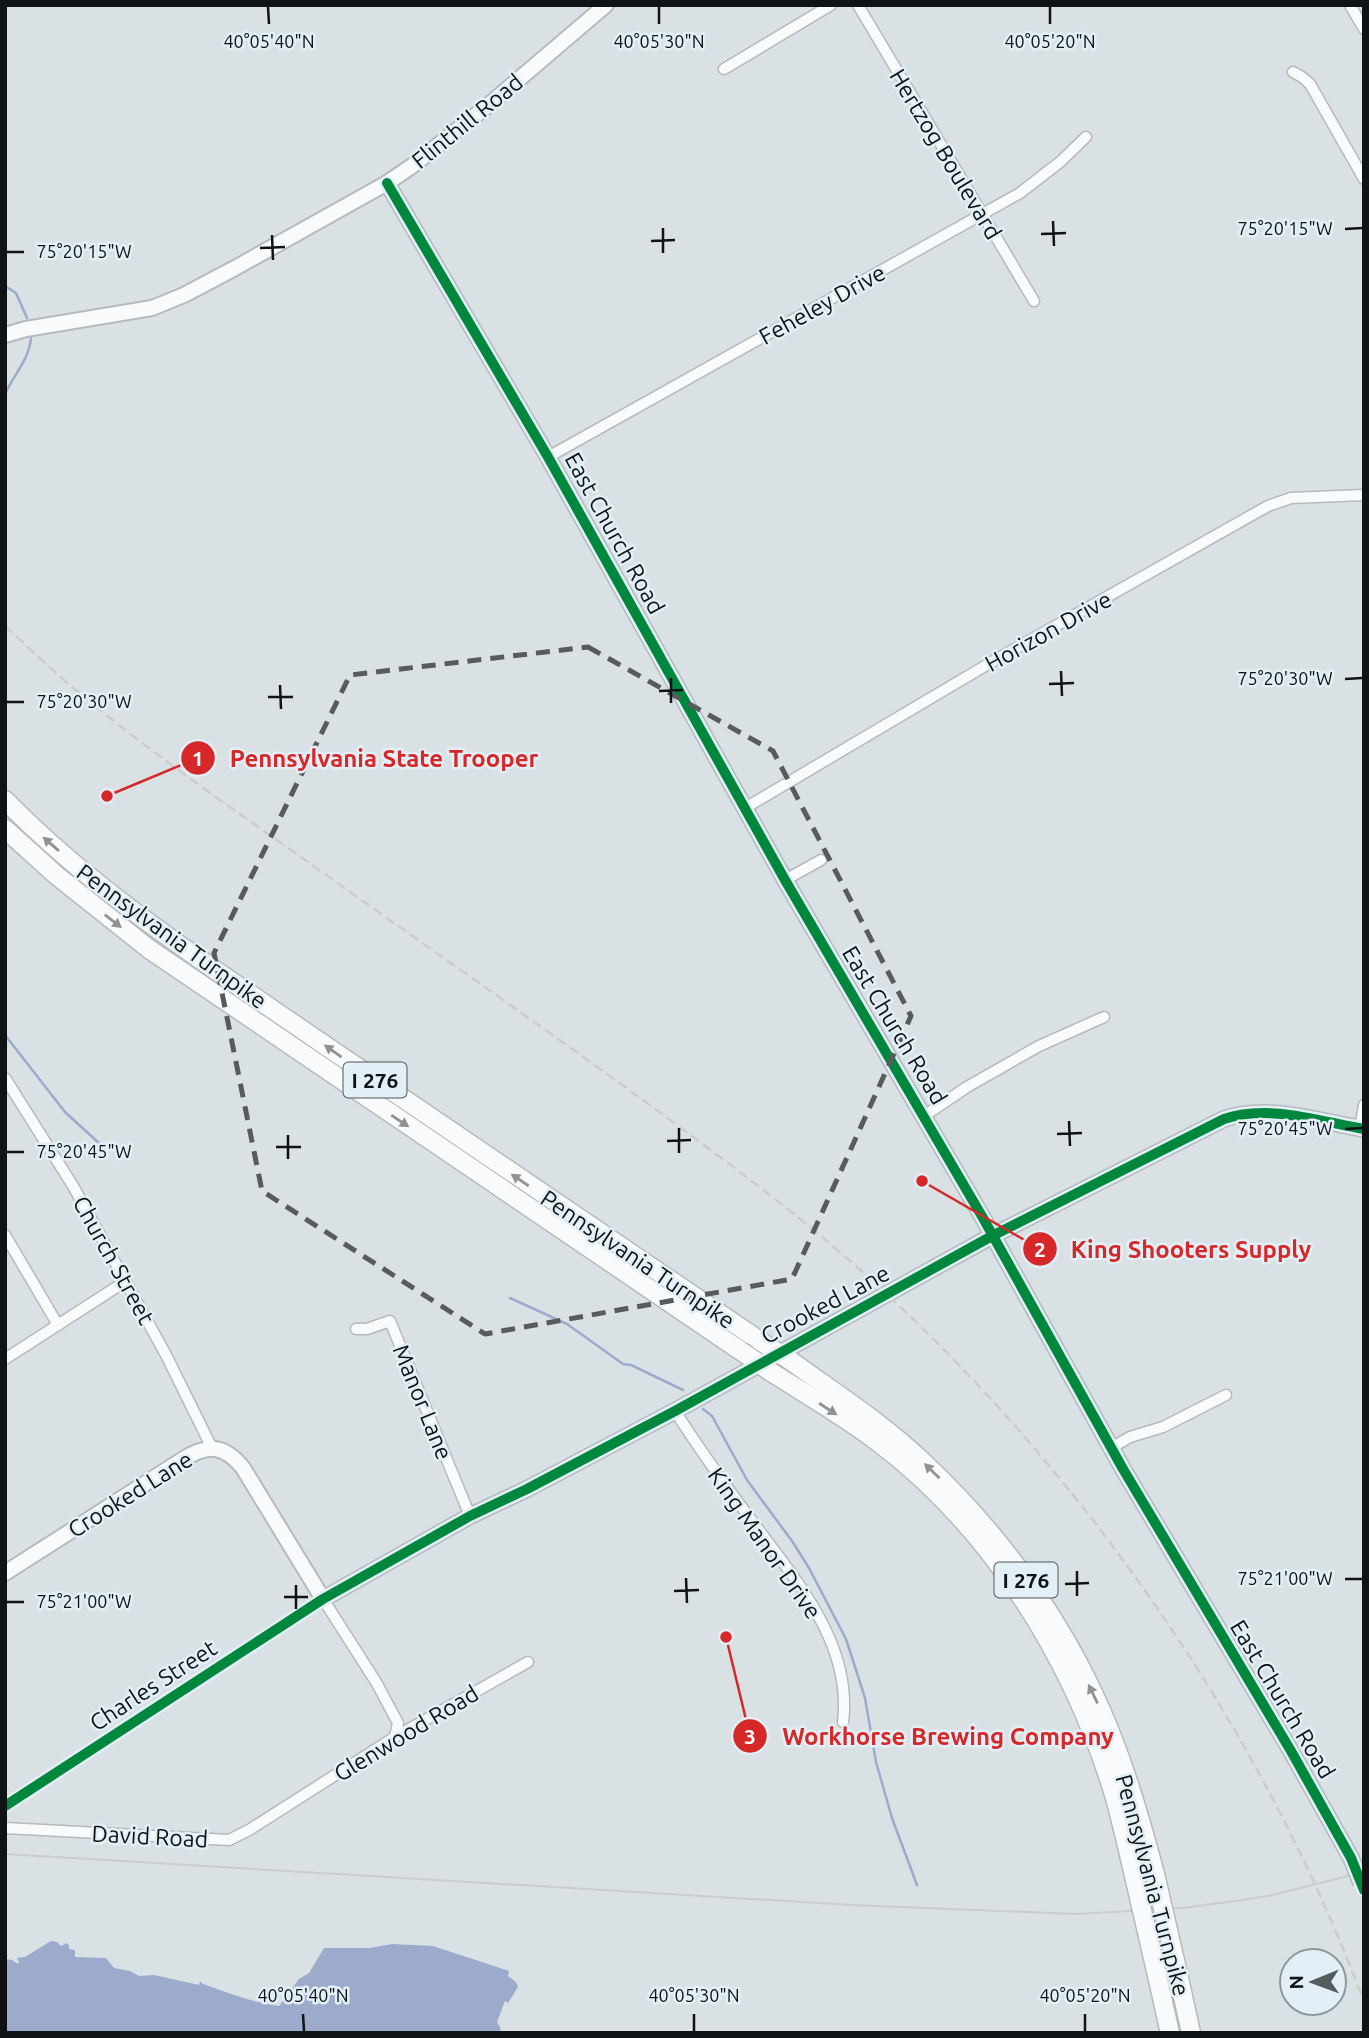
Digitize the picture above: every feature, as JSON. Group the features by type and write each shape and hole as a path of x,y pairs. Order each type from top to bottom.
{"highway":[{"name":"Pennsylvania Turnpike","path":"5,800 80,869 190,953 868,1416 920,1459 971,1512 1017,1568 1063,1638 1100,1707 1129,1783 1155,1874 1191,2033"},
{"name":"Pennsylvania Turnpike","path":"5,828 56,875 149,949 887,1450 952,1510 999,1565 1035,1619 1069,1682 1088,1725 1114,1798 1170,2033"}],"street":[{"name":"Flinthill Road","path":"5,335 164,304 235,268 387,183 443,143 606,5"},
{"path":"724,69 831,5"},
{"name":"Hertzog Boulevard","path":"858,5 1034,301"},
{"path":"1350,5 1364,29"},
{"path":"1293,72 1310,84 1364,179"},
{"name":"Feheley Drive","path":"548,457 1038,181 1086,137"},
{"name":"East Church Road","path":"387,183 548,457 785,880 924,1116 1111,1448 1291,1751 1351,1858 1362,1886"},
{"name":"Horizon Drive","path":"745,808 990,663 1268,506 1292,498 1364,495"},
{"path":"785,880 821,860"},
{"path":"924,1116 967,1087 1040,1046 1104,1017"},
{"name":"Church Street","path":"5,1078 73,1186 212,1448"},
{"path":"1362,1129 1364,1105"},
{"name":"Crooked Lane","path":"5,1573 182,1460 197,1451 212,1448 226,1451 243,1468 323,1599 470,1516 675,1411 992,1236 1224,1119 1250,1113 1279,1114 1362,1129"},
{"path":"5,1235 58,1325"},
{"path":"5,1359 126,1282"},
{"name":"Manor Lane","path":"355,1329 367,1329 390,1321 470,1516"},
{"path":"1111,1448 1130,1437 1163,1427 1226,1395"},
{"name":"King Manor Drive","path":"675,1411 818,1615 839,1662 844,1684 843,1722"},
{"path":"323,1599 376,1682 398,1723 395,1737"},
{"name":"Charles Street","path":"5,1807 323,1599"},
{"name":"Glenwood Road","path":"285,1807 395,1737 528,1662"},
{"name":"David Road","path":"5,1828 229,1840 285,1807"}],"highlighted area":[{"path":"588,647 773,751 911,1016 792,1279 485,1334 262,1191 214,953 350,675"}],"water":[{"path":"51,1941 61,1946 67,1943 69,1949 75,1950 75,1957 106,1958 114,1968 139,1976 154,1975 199,1985 200,1981 241,1997 279,2006 299,1979 309,1973 324,1948 370,1948 392,1944 433,1946 509,1971 508,1976 518,1987 508,2003 505,2001 497,2022 501,2029 498,2033 5,2033 5,1959 18,1964 17,1958 25,1957"}],"waterway":[{"path":"5,286 16,293 27,318"},
{"path":"5,394 24,360 31,338"},
{"path":"5,1035 65,1112 100,1144"},
{"path":"510,1298 567,1324 623,1364 631,1365 683,1390"},
{"path":"703,1409 712,1416 747,1480 809,1568 846,1639 865,1698 876,1762 892,1818 917,1885"}],"tram line":[{"path":"5,1854 852,1905 1077,1914 1183,1908 1242,1900 1364,1872"}],"railway":[{"path":"5,626 78,692 169,763 602,1071 766,1192 862,1272 954,1360 1040,1455 1120,1556 1193,1662 1259,1773 1316,1886 1364,2002"}],"cycle path":[{"path":"387,183 548,457 785,880 983,1218 1123,1469 1291,1751 1351,1858 1364,1890"},
{"path":"5,1806 323,1599 470,1516 675,1411 992,1236 1224,1119 1276,1113 1364,1129"}],"place":[{"name":"Pennsylvania State Trooper","path":"107,796"},
{"name":"King Shooters Supply","path":"922,1181"},
{"name":"Workhorse Brewing Company","path":"726,1637"}]}
